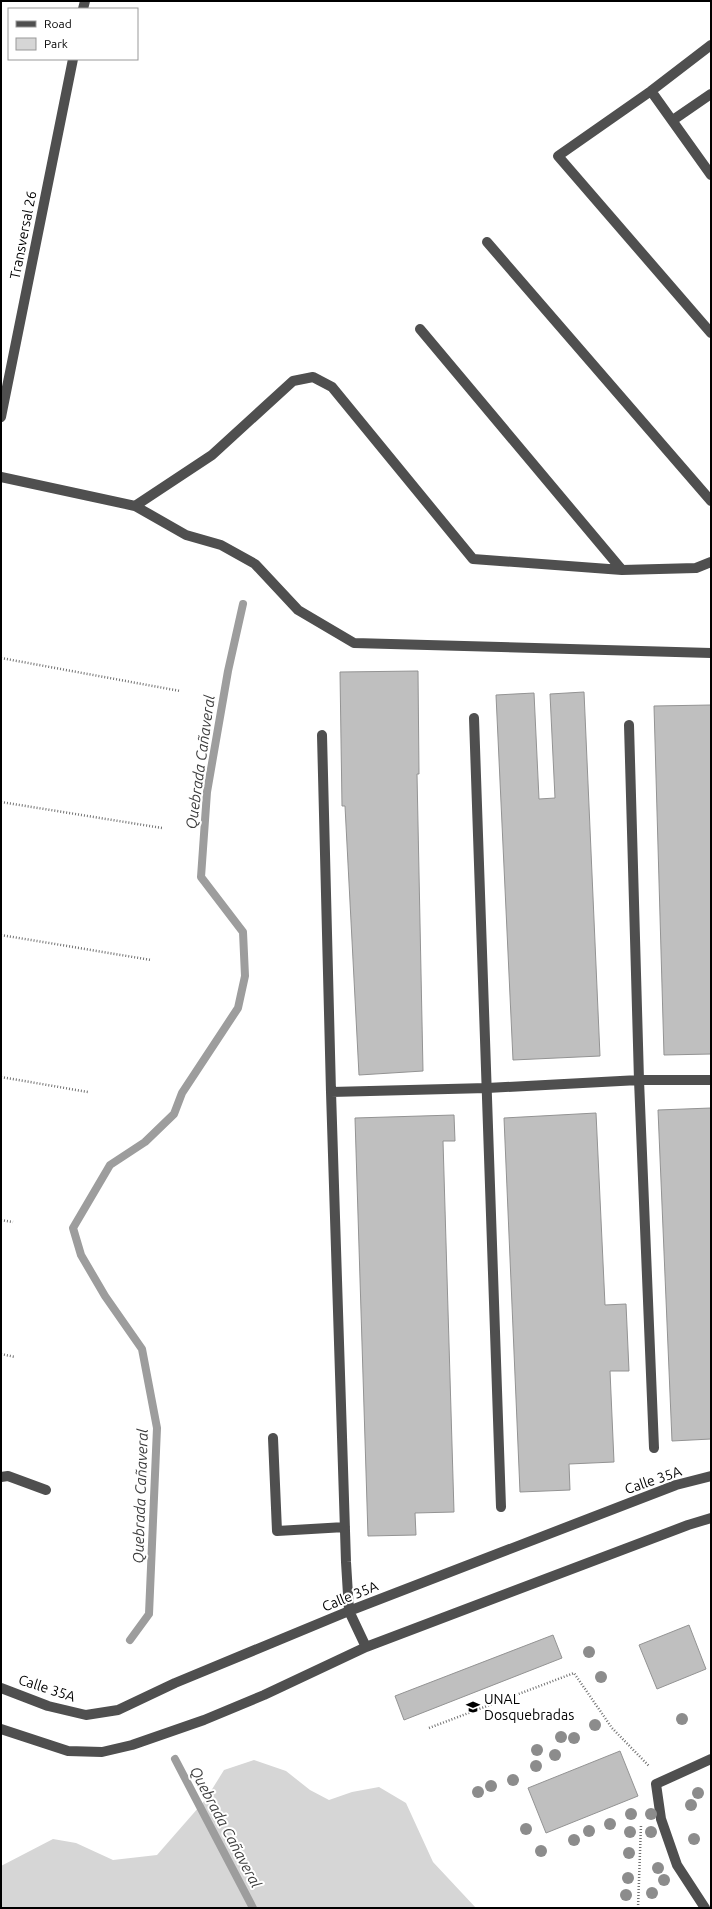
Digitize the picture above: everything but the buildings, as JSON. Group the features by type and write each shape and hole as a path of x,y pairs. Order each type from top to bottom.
{"street":[{"path":"711,45 651,91 558,156 711,333"},
{"name":"Transversal 26","path":"1,417 73,60"},
{"path":"651,91 711,175"},
{"path":"673,120 711,94"},
{"path":"487,242 711,501"},
{"path":"420,328 622,570"},
{"path":"135,506 212,455 293,381 312,377 332,388 473,559 622,570 696,568 711,562"},
{"path":"1,478 135,506 186,535 221,545 255,564 298,610 354,643 711,652"},
{"path":"474,718 501,1507"},
{"path":"629,725 639,1080 654,1448"},
{"path":"322,735 331,1092 349,1611 366,1647"},
{"path":"331,1092 487,1088 639,1080 711,1080"},
{"path":"273,1438 277,1531 345,1527"},
{"path":"1,1477 8,1476 46,1490"},
{"name":"Calle 35A","path":"1,1688 48,1706 86,1715 118,1710 175,1683 349,1611 676,1485 711,1476"},
{"path":"1,1730 68,1751 102,1752 132,1745 204,1720 264,1695 366,1647 688,1525 711,1518"},
{"path":"705,1908 677,1865 661,1819 656,1784 711,1759"}],"path":[{"path":"1,658 180,691"},
{"path":"1,802 162,828"},
{"path":"1,935 151,960"},
{"path":"1,1077 88,1092"},
{"path":"1,1220 13,1222"},
{"path":"1,1354 15,1357"},
{"path":"429,1728 574,1673 612,1728 650,1766 656,1784"},
{"path":"638,1908 641,1818"}],"green space":[{"path":"254,1760 286,1771 310,1790 329,1800 352,1792 379,1787 406,1803 433,1862 476,1908 1,1908 1,1866 53,1839 76,1843 113,1860 157,1855 206,1799 224,1770"}],"waterway":[{"name":"Quebrada Cañaveral","path":"130,1640 149,1614 157,1428 142,1349 105,1296 81,1255 73,1228 110,1165 145,1142 174,1114 182,1093 238,1008 245,976 243,932 201,877 207,792 228,671 243,604"},
{"name":"Quebrada Cañaveral","path":"175,1759 253,1908"}],"place":[{"name":"UNAL Dosquebradas","path":"473,1707"}]}
